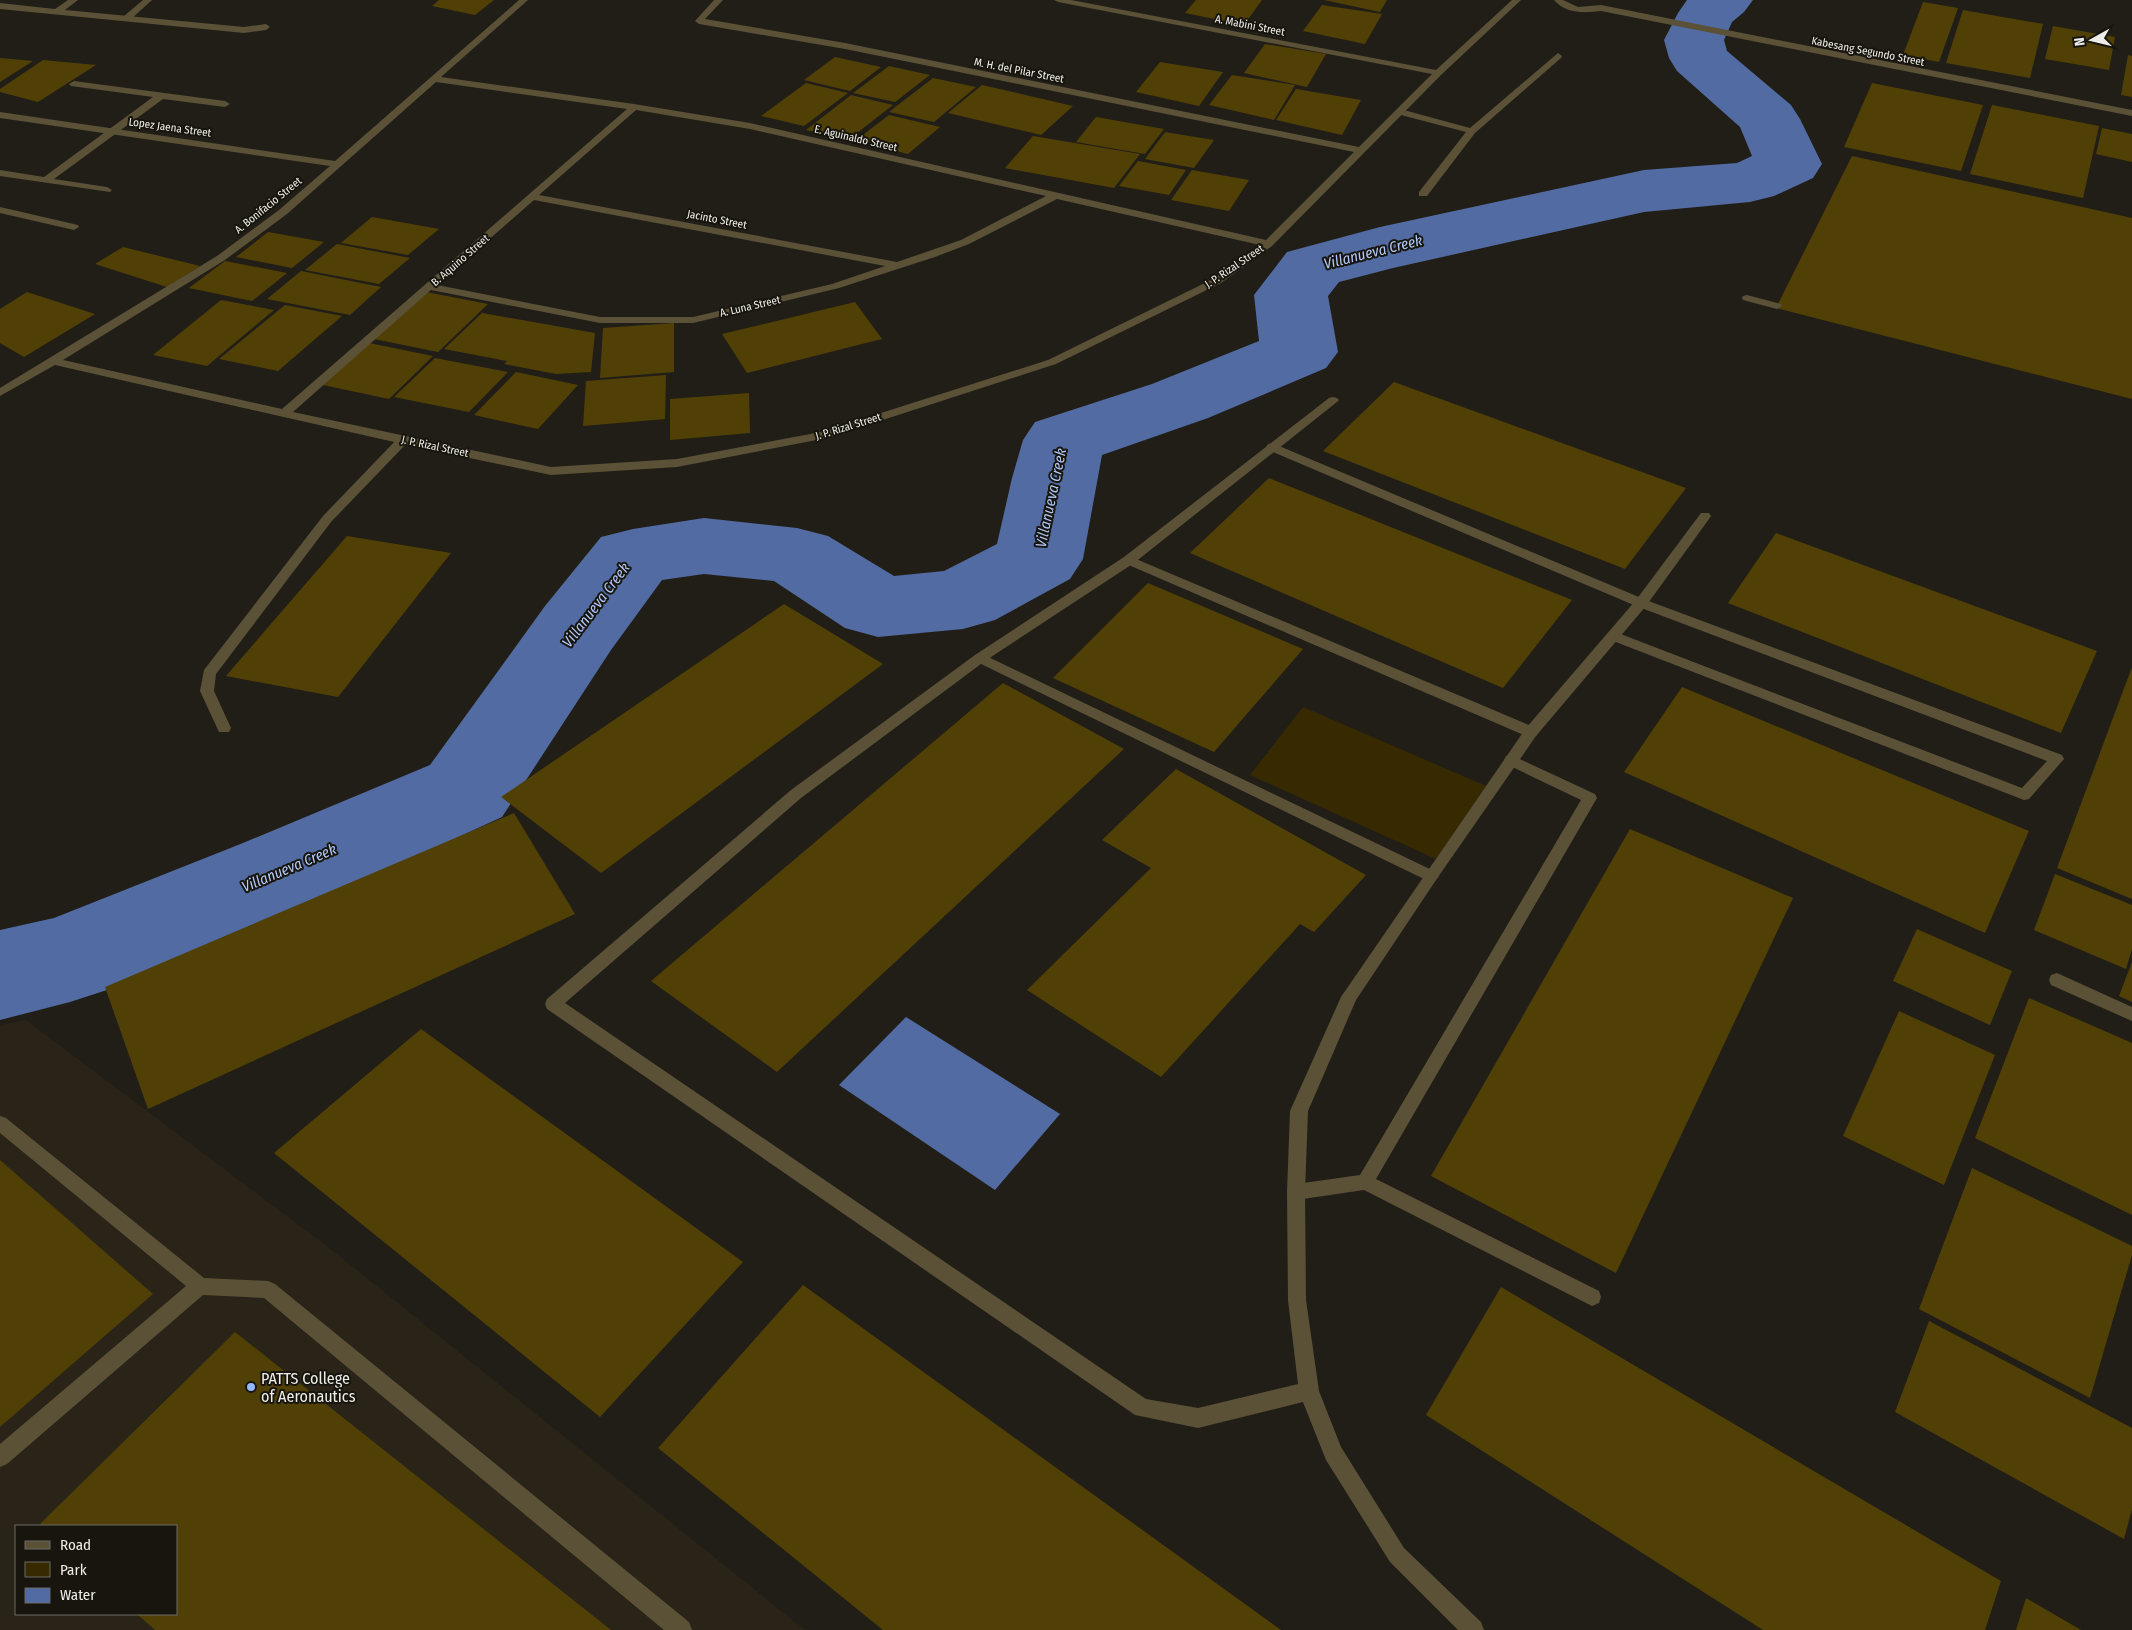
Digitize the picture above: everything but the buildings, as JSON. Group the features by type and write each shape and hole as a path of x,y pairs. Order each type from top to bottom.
{"street":[{"path":"57,11 74,0"},
{"path":"127,18 148,0"},
{"name":"A. Bonifacio Street","path":"0,393 221,258 282,212 524,0"},
{"name":"M. H. del Pilar Street","path":"720,0 699,21 845,46 1362,151"},
{"name":"A. Mabini Street","path":"1058,0 1438,73"},
{"name":"J. P. Rizal Street","path":"54,361 402,440 551,470 677,463 823,435 1052,362 1217,280 1268,244 1438,73 1517,0"},
{"name":"Kabesang Segundo Street","path":"1558,0 1565,7 1578,9 1601,8 2132,113"},
{"name":"Kabesang Segundo Street","path":"1586,0 1592,1 1601,8"},
{"path":"0,6 244,30 266,27"},
{"path":"1423,194 1472,131 1558,56"},
{"name":"E. Aguinaldo Street","path":"434,79 634,107 750,126 1268,244"},
{"path":"74,84 225,104"},
{"path":"46,180 161,96"},
{"name":"B. Aquino Street","path":"285,413 634,107"},
{"path":"1400,112 1472,131"},
{"name":"Lopez Jaena Street","path":"0,116 337,164"},
{"path":"0,173 107,190"},
{"name":"A. Luna Street","path":"430,287 600,320 693,320 835,286 965,242 1055,196"},
{"name":"Jacinto Street","path":"532,197 896,265"},
{"path":"0,210 74,227 0,215"},
{"path":"1747,298 1777,306"},
{"path":"1309,1391 1198,1418 1142,1408 553,1004 796,794 980,658 1128,560 1333,400"},
{"path":"224,728 207,691 208,673 327,519 402,440"},
{"path":"1272,446 1641,603 2057,759 2024,795 1613,636"},
{"path":"1473,1630 1397,1555 1333,1454 1309,1391 1297,1300 1296,1192 1299,1111 1349,997 1431,876 1531,732 1641,603 1705,516"},
{"path":"1128,560 1531,732"},
{"path":"980,658 1431,876"},
{"path":"1365,1182 1590,798 1511,760"},
{"path":"2057,980 2132,1014"},
{"path":"0,1122 200,1286 268,1290 681,1630"},
{"path":"1296,1192 1365,1182 1592,1298"},
{"path":"0,1457 200,1286"}],"shaded area":[{"name":"PATTS College of Aeronautics","path":"26,1020 328,1247 805,1630 0,1630 0,1025"}],"green space":[{"path":"1303,707 1486,786 1436,859 1250,775"}],"water":[{"path":"906,1017 1060,1114 995,1190 839,1085"}],"waterway":[{"name":"Villanueva Creek","path":"0,975 70,958 281,872 466,791 578,628 633,557 704,546 797,556 878,607 963,599 1038,559 1054,478 1064,440 1180,401 1299,352 1291,295 1313,267 1380,249 1644,191 1750,182 1789,164 1768,119 1699,58 1694,40 1707,13 1724,0"}],"place":[{"name":"PATTS College of Aeronautics","path":"251,1387"}]}
